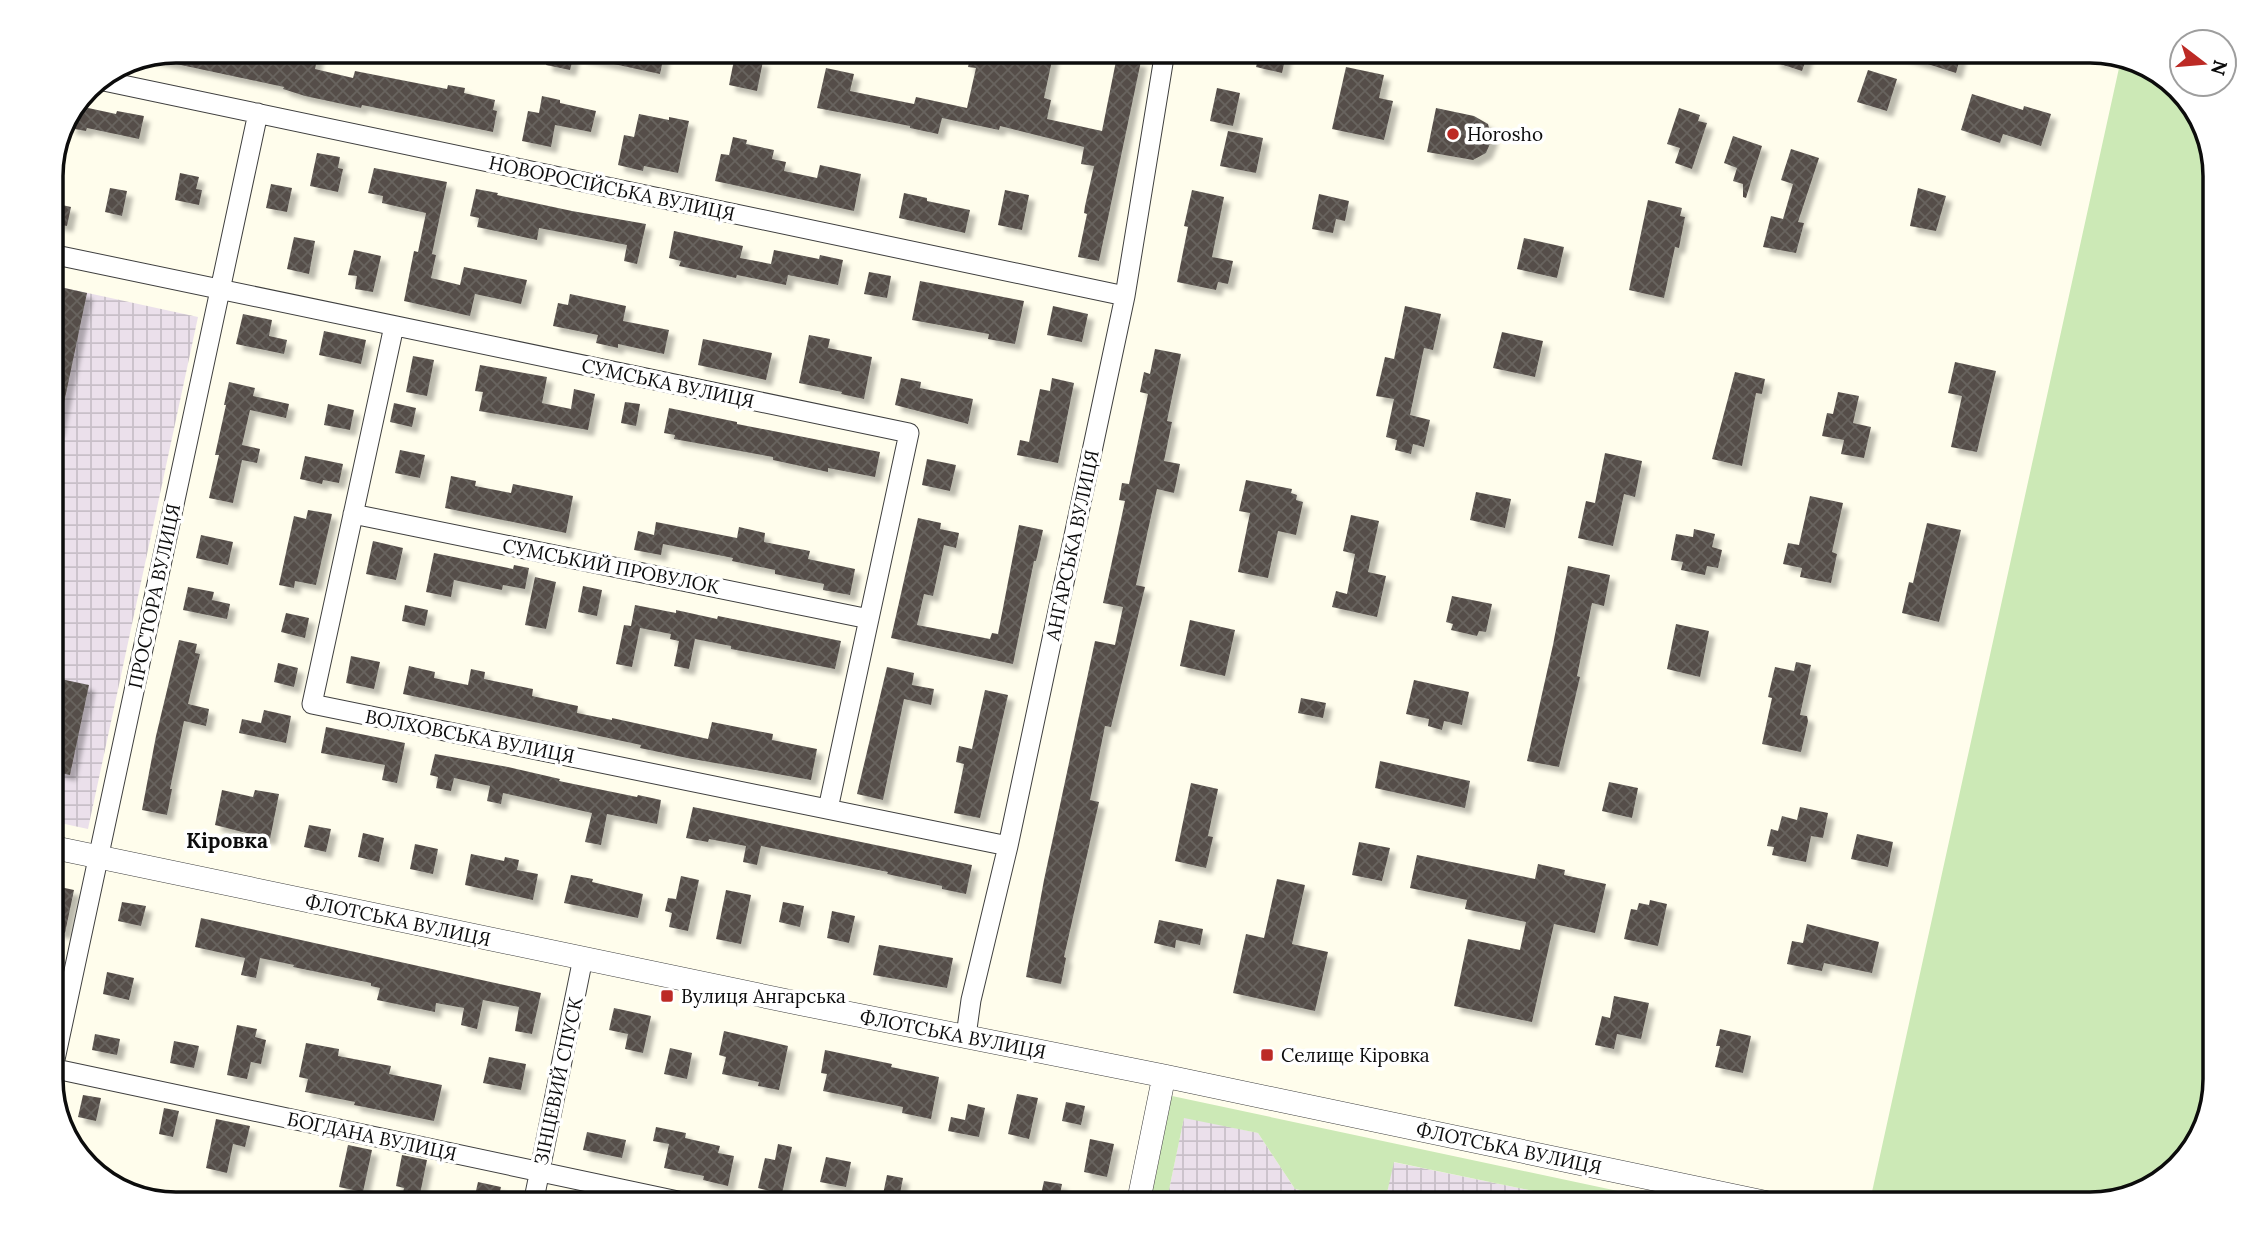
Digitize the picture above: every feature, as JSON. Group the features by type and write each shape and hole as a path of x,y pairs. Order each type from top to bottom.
{"street":[{"name":"АНГАРСЬКА ВУЛИЦЯ","path":"966,1036 971,1000 1008,846 1125,296 1164,63"},
{"name":"НОВОРОСІЙСЬКА ВУЛИЦЯ","path":"112,83 1125,296"},
{"name":"ПРОСТОРА ВУЛИЦЯ","path":"63,1021 257,113"},
{"name":"СУМСЬКА ВУЛИЦЯ","path":"63,256 909,433 828,809"},
{"name":"ВОЛХОВСЬКА ВУЛИЦЯ","path":"394,326 312,704 1008,846"},
{"name":"СУМСЬКИЙ ПРОВУЛОК","path":"353,514 869,619"},
{"name":"ФЛОТСЬКА ВУЛИЦЯ","path":"63,850 1716,1192"},
{"name":"ЗІНЦЕВИЙ СПУСК","path":"535,1192 583,958"},
{"name":"БОГДАНА ВУЛИЦЯ","path":"63,1074 635,1192"},
{"path":"1140,1192 1164,1076"}],"shaded area":[{"path":"63,288 198,317 88,829 63,824"},
{"path":"1184,1117 1258,1133 1295,1189 1309,1192 1168,1192"},
{"path":"1393,1162 1538,1192 1387,1192"}],"green space":[{"path":"2119,67 2153,82 2168,94 2168,98 2175,101 2197,140 2203,169 2203,1079 2199,1108 2191,1129 2170,1159 2147,1177 2133,1183 2090,1192 1872,1192"},
{"path":"1172,1096 1623,1192 1538,1192 1394,1162 1387,1192 1309,1192 1295,1189 1258,1133 1184,1118 1169,1192 1152,1192"}],"building":[{"path":"173,63 316,63 315,69 353,78 355,71 447,89 448,85 465,88 464,93 495,100 493,110 497,111 493,132 305,96 283,89 284,87"},
{"path":"546,63 572,63 570,70"},
{"path":"609,63 662,63 660,74"},
{"path":"733,63 763,63 757,91 729,85"},
{"path":"969,63 1051,63 1044,98 1051,100 1047,119 1102,131 1116,63 1141,63 1099,261 1078,257 1094,166 1081,164 1084,147 1000,126 999,130 942,118 938,134 817,108 826,68 854,74 850,91 914,104 916,97 967,108 976,68 968,67"},
{"path":"1257,63 1284,63 1282,73 1256,67"},
{"path":"1777,63 1805,63 1802,71"},
{"path":"1924,63 1959,63 1956,73"},
{"path":"1346,67 1384,75 1379,98 1393,101 1384,140 1332,129"},
{"path":"1868,70 1897,79 1887,111 1857,102"},
{"path":"1217,88 1240,93 1233,126 1210,121"},
{"path":"1972,94 2023,110 2024,106 2051,114 2041,146 2003,134 2000,143 1961,130"},
{"path":"542,96 596,111 591,132 555,125 551,147 522,141 528,111 539,113"},
{"path":"86,107 144,116 139,139 87,128 86,131 74,129"},
{"path":"1436,108 1474,116 1488,124 1492,139 1486,153 1473,160 1427,152"},
{"path":"1679,108 1700,115 1698,121 1707,123 1692,169 1675,163 1680,148 1667,144"},
{"path":"639,114 689,121 678,173 644,166 643,171 618,165 624,135 634,137"},
{"path":"1228,131 1263,138 1256,173 1220,166"},
{"path":"1733,136 1762,146 1746,198 1743,197 1743,184 1733,181 1737,168 1724,163"},
{"path":"733,137 747,140 746,144 774,150 772,159 786,162 784,171 817,178 820,165 861,174 854,211 715,181 721,154 729,155"},
{"path":"1791,149 1819,158 1798,222 1804,223 1796,253 1763,247 1771,216 1783,219 1793,184 1781,180"},
{"path":"317,153 340,157 338,168 343,169 338,192 310,186"},
{"path":"374,168 447,182 432,254 436,255 431,278 460,285 464,267 527,280 521,304 475,294 470,316 404,301 414,251 418,252 426,213 382,203 383,196 368,193"},
{"path":"180,173 199,177 196,189 202,190 199,205 175,200"},
{"path":"271,184 292,188 287,212 266,208"},
{"path":"110,188 127,191 122,216 105,212"},
{"path":"1918,188 1946,196 1936,231 1910,226"},
{"path":"476,189 572,211 646,224 637,264 624,261 627,245 539,228 537,240 477,227 479,218 470,216"},
{"path":"1005,190 1029,195 1022,230 998,225"},
{"path":"1192,190 1224,197 1212,257 1233,261 1228,284 1218,282 1216,290 1177,282 1188,227 1184,226"},
{"path":"904,193 970,210 965,233 899,218"},
{"path":"1319,194 1349,201 1345,221 1336,219 1333,233 1312,229"},
{"path":"1648,200 1682,208 1680,216 1685,217 1679,248 1675,247 1664,298 1629,290"},
{"path":"63,205 71,207 67,226 63,225"},
{"path":"674,231 743,246 740,258 771,264 774,250 819,259 820,255 843,260 838,285 788,275 786,285 679,266 681,261 669,258"},
{"path":"294,237 315,241 309,274 287,269"},
{"path":"1524,238 1564,247 1557,278 1517,269"},
{"path":"354,250 381,256 373,292 355,289 357,276 348,275"},
{"path":"869,272 891,276 887,298 864,294"},
{"path":"920,281 1024,301 1015,344 988,339 989,334 912,320"},
{"path":"63,288 87,293 63,408"},
{"path":"570,294 626,306 623,321 669,330 664,354 618,344 618,348 596,343 598,335 553,326 558,303 568,305"},
{"path":"1053,306 1088,314 1082,342 1047,335"},
{"path":"1405,306 1441,314 1433,350 1424,348 1410,415 1430,420 1424,447 1413,444 1411,454 1395,450 1397,440 1386,437 1394,399 1376,396 1385,357 1394,359"},
{"path":"243,314 272,320 269,336 287,340 284,354 236,344"},
{"path":"324,331 366,340 361,364 319,355"},
{"path":"1502,332 1543,341 1535,377 1493,368"},
{"path":"809,335 830,339 828,348 872,357 864,399 799,383"},
{"path":"703,339 772,353 766,380 698,365"},
{"path":"1155,349 1181,354 1167,421 1172,422 1164,461 1180,464 1174,493 1157,489 1136,585 1145,587 1111,727 1105,726 1090,800 1099,802 1064,957 1061,984 1026,977 1095,641 1115,645 1123,607 1103,603 1125,501 1119,500 1122,483 1129,484 1148,394 1140,392 1144,372 1150,374"},
{"path":"413,356 434,360 427,396 406,392"},
{"path":"1955,362 1996,371 1977,452 1951,447 1962,396 1948,393"},
{"path":"480,365 547,377 542,403 571,409 574,389 595,394 588,430 479,411 483,392 475,391"},
{"path":"1735,372 1765,379 1762,394 1756,393 1742,466 1712,459"},
{"path":"901,378 921,382 920,388 973,399 968,424 895,405"},
{"path":"1052,378 1074,383 1058,463 1017,455 1020,440 1029,442 1040,389 1050,391"},
{"path":"229,382 255,388 253,396 289,404 286,418 250,410 242,445 260,449 257,463 242,460 233,503 209,498 219,455 215,455"},
{"path":"1838,392 1859,396 1853,423 1871,427 1864,458 1841,454 1844,440 1822,436 1827,413 1833,414"},
{"path":"625,402 640,404 636,426 621,423"},
{"path":"394,403 416,408 412,427 390,422"},
{"path":"328,404 354,410 350,430 324,425"},
{"path":"669,408 880,452 875,477 828,468 828,472 773,460 773,457 674,439 675,435 664,433"},
{"path":"400,450 425,455 420,478 395,473"},
{"path":"1605,453 1642,461 1635,497 1624,494 1613,546 1578,538 1586,501 1595,503"},
{"path":"305,456 343,464 339,483 323,480 322,484 300,479"},
{"path":"927,459 956,465 950,491 922,485"},
{"path":"451,476 476,481 475,486 511,493 513,484 573,496 566,533 445,508"},
{"path":"1246,480 1292,489 1291,493 1297,495 1296,500 1303,502 1296,535 1278,531 1268,578 1238,572 1250,513 1239,511"},
{"path":"1476,492 1511,499 1505,528 1470,520"},
{"path":"1810,496 1843,503 1832,552 1837,554 1831,583 1800,577 1802,568 1783,564 1788,543 1799,545"},
{"path":"308,510 332,514 316,585 295,581 294,588 279,585 294,516 306,519"},
{"path":"1351,515 1379,521 1368,572 1386,576 1377,617 1332,607 1336,591 1347,594 1355,554 1343,551"},
{"path":"918,518 941,523 940,529 959,533 956,548 944,545 933,596 924,594 917,625 990,639 992,633 998,634 1019,525 1043,530 1013,664 891,638"},
{"path":"656,522 737,538 739,527 765,533 764,542 810,551 808,559 855,569 850,595 823,590 824,584 775,574 775,570 732,561 733,558 663,544 661,555 634,550 638,531 654,535"},
{"path":"1927,523 1961,530 1939,622 1902,613 1909,582 1913,583"},
{"path":"1694,529 1715,534 1712,547 1722,550 1718,568 1707,566 1705,575 1681,570 1683,562 1671,560 1676,534 1693,537"},
{"path":"201,535 233,542 228,565 196,558"},
{"path":"373,541 403,548 396,580 366,574"},
{"path":"434,553 513,569 514,565 529,568 525,589 503,585 502,590 454,580 451,597 426,592"},
{"path":"1568,566 1610,575 1604,606 1592,603 1577,676 1580,677 1559,767 1527,761"},
{"path":"535,577 556,582 546,629 525,625"},
{"path":"583,586 602,590 597,616 578,612"},
{"path":"188,587 214,592 212,600 230,604 227,619 183,610"},
{"path":"1452,596 1492,604 1486,632 1479,631 1477,636 1451,630 1453,624 1446,622"},
{"path":"405,605 428,610 425,626 402,621"},
{"path":"635,605 717,619 718,616 841,641 835,669 731,649 731,646 695,639 689,669 674,666 679,641 670,639 671,634 640,628 632,667 616,664 624,625 631,626"},
{"path":"286,613 309,618 305,638 281,632"},
{"path":"1190,620 1235,630 1225,676 1180,666"},
{"path":"1676,624 1709,631 1700,677 1667,669"},
{"path":"179,640 197,644 195,653 200,654 188,704 209,709 206,726 184,721 167,815 142,810"},
{"path":"351,656 380,662 374,689 346,683"},
{"path":"1796,662 1811,665 1800,715 1807,716 1808,721 1801,752 1762,744 1772,698 1768,697 1775,667 1794,671"},
{"path":"278,663 298,668 294,687 274,682"},
{"path":"409,666 435,672 434,678 468,685 471,669 485,672 484,679 533,689 532,696 578,706 577,713 708,739 712,722 773,734 772,740 817,749 811,780 687,758 640,748 641,745 403,694"},
{"path":"887,667 914,673 912,685 934,689 931,705 904,699 883,800 857,794"},
{"path":"63,680 89,685 70,775 63,774"},
{"path":"1414,680 1469,692 1462,725 1444,721 1442,730 1428,726 1429,719 1406,714"},
{"path":"985,690 1008,695 980,818 954,813 964,764 956,762 959,746 972,749"},
{"path":"1301,698 1326,703 1323,718 1298,713"},
{"path":"264,710 291,716 286,743 239,733 242,719 261,723"},
{"path":"326,727 405,743 397,783 382,780 385,765 321,753"},
{"path":"435,754 661,800 657,824 607,814 601,845 585,842 592,813 503,793 501,804 487,801 490,786 454,778 451,791 436,788 438,777 430,775"},
{"path":"1380,761 1470,781 1465,808 1375,788"},
{"path":"1609,782 1638,788 1632,818 1602,811"},
{"path":"1191,783 1218,789 1208,836 1213,837 1206,868 1175,861"},
{"path":"222,790 253,797 255,790 279,794 270,839 215,825"},
{"path":"693,807 972,865 966,894 887,874 888,872 761,846 757,865 743,862 746,846 686,838"},
{"path":"1800,807 1828,813 1823,838 1811,836 1806,862 1772,855 1774,847 1767,846 1771,829 1778,831 1782,816 1797,820"},
{"path":"309,825 331,829 326,852 304,847"},
{"path":"363,833 384,838 379,862 358,857"},
{"path":"1857,834 1893,842 1888,867 1851,859"},
{"path":"1359,842 1390,848 1382,881 1352,875"},
{"path":"415,844 438,849 433,874 410,869"},
{"path":"471,854 504,861 505,857 519,860 517,870 538,874 533,900 465,885"},
{"path":"1417,855 1535,879 1538,864 1565,870 1564,875 1606,884 1595,933 1554,924 1532,1022 1454,1006 1468,939 1520,950 1526,922 1465,909 1467,900 1410,888"},
{"path":"571,875 643,894 638,918 564,903"},
{"path":"681,876 699,880 688,931 669,927 672,913 665,911 668,898 676,899"},
{"path":"1277,879 1305,885 1292,944 1328,952 1315,1011 1233,993 1246,934 1264,938"},
{"path":"63,888 74,890 63,933"},
{"path":"726,890 751,895 741,944 716,939"},
{"path":"1650,900 1667,904 1658,946 1624,939 1631,909 1637,910 1639,903 1649,905"},
{"path":"122,902 146,906 141,926 118,921"},
{"path":"783,902 804,906 800,927 779,922"},
{"path":"832,911 855,916 849,943 827,938"},
{"path":"201,918 541,993 532,1034 515,1031 519,1007 483,1000 477,1029 461,1025 464,1008 436,1003 435,1012 377,1000 380,988 371,986 371,983 293,967 294,965 260,958 256,978 241,975 245,958 195,947"},
{"path":"1159,920 1203,929 1200,945 1176,940 1175,948 1154,943"},
{"path":"1807,924 1879,942 1872,973 1824,963 1822,971 1787,964 1792,941 1803,943"},
{"path":"879,945 953,958 947,988 873,975"},
{"path":"107,972 134,978 129,1000 103,994"},
{"path":"1614,996 1649,1003 1641,1039 1617,1034 1614,1049 1595,1045 1602,1016 1610,1018"},
{"path":"614,1008 651,1016 643,1053 625,1049 628,1034 609,1030"},
{"path":"237,1025 257,1029 255,1037 266,1040 261,1064 251,1062 247,1079 227,1075"},
{"path":"1720,1029 1751,1036 1743,1073 1715,1067 1720,1046 1716,1046"},
{"path":"724,1031 788,1046 779,1090 758,1086 759,1082 722,1074 726,1057 719,1055"},
{"path":"95,1034 120,1039 117,1055 92,1050"},
{"path":"174,1041 199,1046 194,1068 170,1063"},
{"path":"306,1043 339,1049 338,1056 391,1066 389,1074 442,1085 434,1121 305,1092 308,1079 299,1077"},
{"path":"670,1048 692,1053 687,1079 664,1074"},
{"path":"825,1050 939,1077 931,1119 902,1113 903,1107 823,1091 827,1074 821,1073"},
{"path":"489,1057 526,1064 521,1090 483,1083"},
{"path":"1017,1094 1038,1098 1029,1139 1008,1134"},
{"path":"83,1095 101,1098 96,1121 78,1117"},
{"path":"1066,1102 1085,1106 1081,1125 1062,1121"},
{"path":"968,1104 985,1108 979,1137 948,1131 951,1117 965,1120"},
{"path":"164,1108 179,1111 173,1137 159,1134"},
{"path":"216,1119 250,1126 245,1147 233,1144 227,1173 206,1168"},
{"path":"656,1127 686,1133 685,1138 720,1146 718,1153 734,1156 728,1186 703,1180 704,1176 664,1168 669,1144 653,1141"},
{"path":"587,1132 626,1140 622,1158 583,1150"},
{"path":"1090,1139 1114,1144 1107,1177 1084,1172"},
{"path":"778,1144 792,1147 782,1192 758,1188 765,1158 775,1160"},
{"path":"348,1145 372,1150 363,1192 339,1187"},
{"path":"402,1155 427,1160 420,1192 403,1192 404,1188 396,1186"},
{"path":"826,1157 851,1162 846,1187 820,1182"},
{"path":"887,1175 903,1178 900,1192 883,1192"},
{"path":"1044,1181 1062,1184 1060,1192 1042,1192"},
{"path":"478,1182 501,1187 500,1192 476,1192"}],"place":[{"name":"Horosho","path":"1453,134"},
{"name":"Вулиця Ангарська","path":"667,996"},
{"name":"Селище Кіровка","path":"1267,1055"}],"district":[{"name":"Кіровка","path":"227,841"}]}
